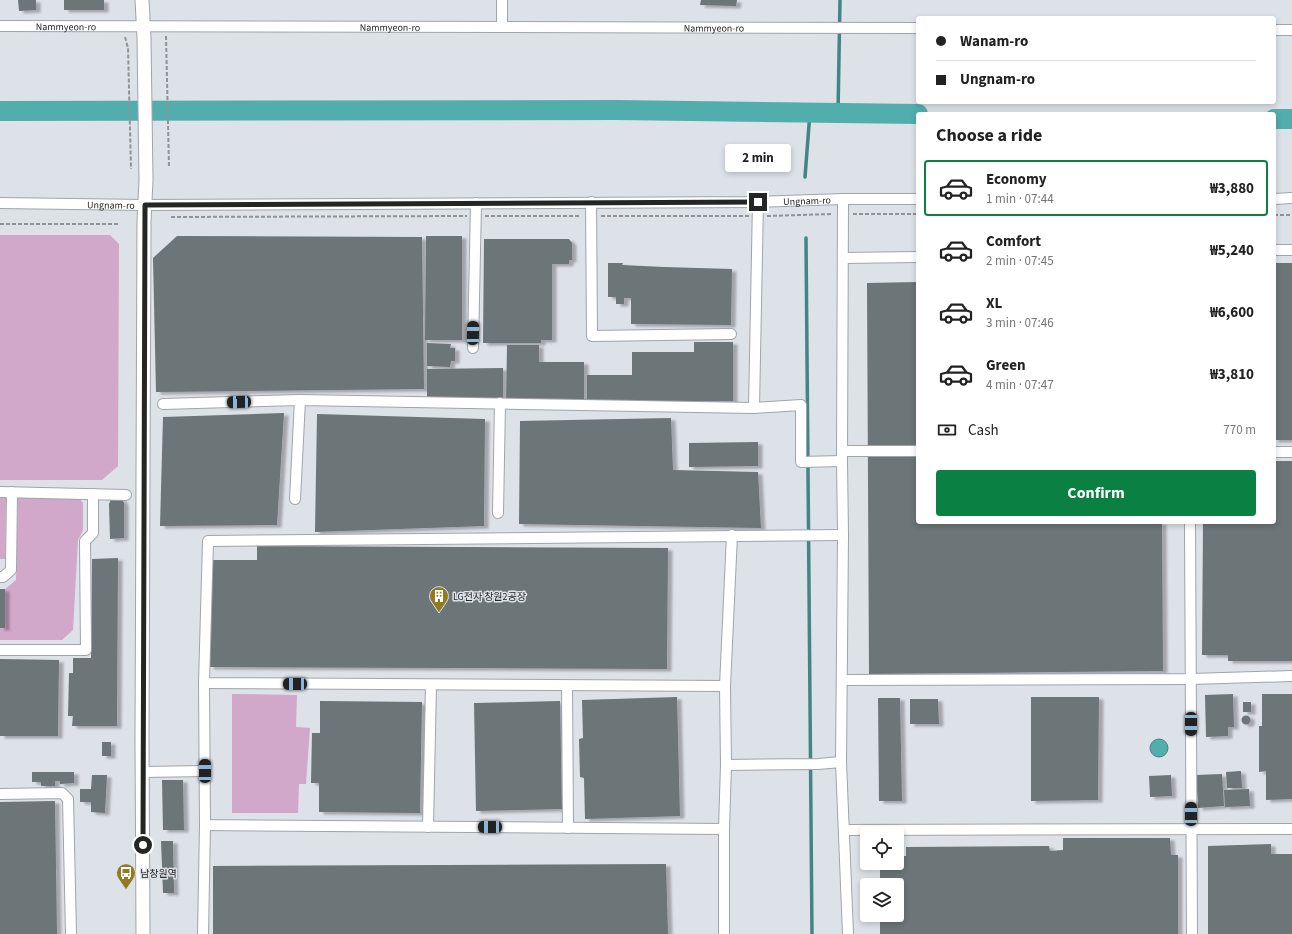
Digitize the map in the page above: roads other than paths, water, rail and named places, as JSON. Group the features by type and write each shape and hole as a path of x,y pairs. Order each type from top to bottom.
{"main road":[{"path":"142,0 144,32 146,180 142,772 143,934"}],"street":[{"path":"502,0 502,27"},
{"name":"Nammyeon-ro","path":"0,26 144,32 502,27 916,28"},
{"path":"1276,30 1292,30"},
{"path":"1276,198 1292,198"},
{"path":"843,199 841,762 848,934"},
{"name":"Ungnam-ro","path":"0,203 145,205 758,202 843,199 916,199"},
{"path":"592,202 592,336 731,334"},
{"path":"754,408 758,202"},
{"path":"472,348 476,203"},
{"path":"1276,250 1292,250"},
{"path":"843,258 916,258"},
{"path":"162,404 300,400 754,408 801,405 801,462 815,463 842,456 916,451"},
{"path":"295,500 300,400"},
{"path":"498,513 500,403"},
{"path":"1276,452 1292,452"},
{"path":"0,492 126,495"},
{"path":"0,577 3,577 11,570 12,492"},
{"path":"0,650 86,650 85,541 93,533 93,494"},
{"path":"1190,524 1192,934"},
{"path":"203,934 205,825 204,683 208,541 801,534 843,535"},
{"path":"724,934 724,830 726,764 725,686 732,535"},
{"path":"842,680 1191,679 1292,676"},
{"path":"204,683 725,686"},
{"path":"428,827 431,685"},
{"path":"567,686 568,828"},
{"path":"726,764 818,764 841,762"},
{"path":"142,772 205,771"},
{"path":"0,794 62,793 68,799 71,934"},
{"path":"205,825 724,830"},
{"path":"844,830 1192,828 1292,829"}],"water":[{"path":"1159,739 1165,742 1168,748 1165,754 1159,757 1153,754 1150,748 1153,742"}],"waterway":[{"path":"838,113 840,0"},
{"path":"0,111 616,110 916,114"},
{"path":"805,177 810,112"},
{"path":"1276,119 1292,119"},
{"path":"806,238 812,934"}],"place":[{"name":"LG전자 창원2공장","path":"439,613"},
{"name":"남창원역","path":"126,890"}]}
